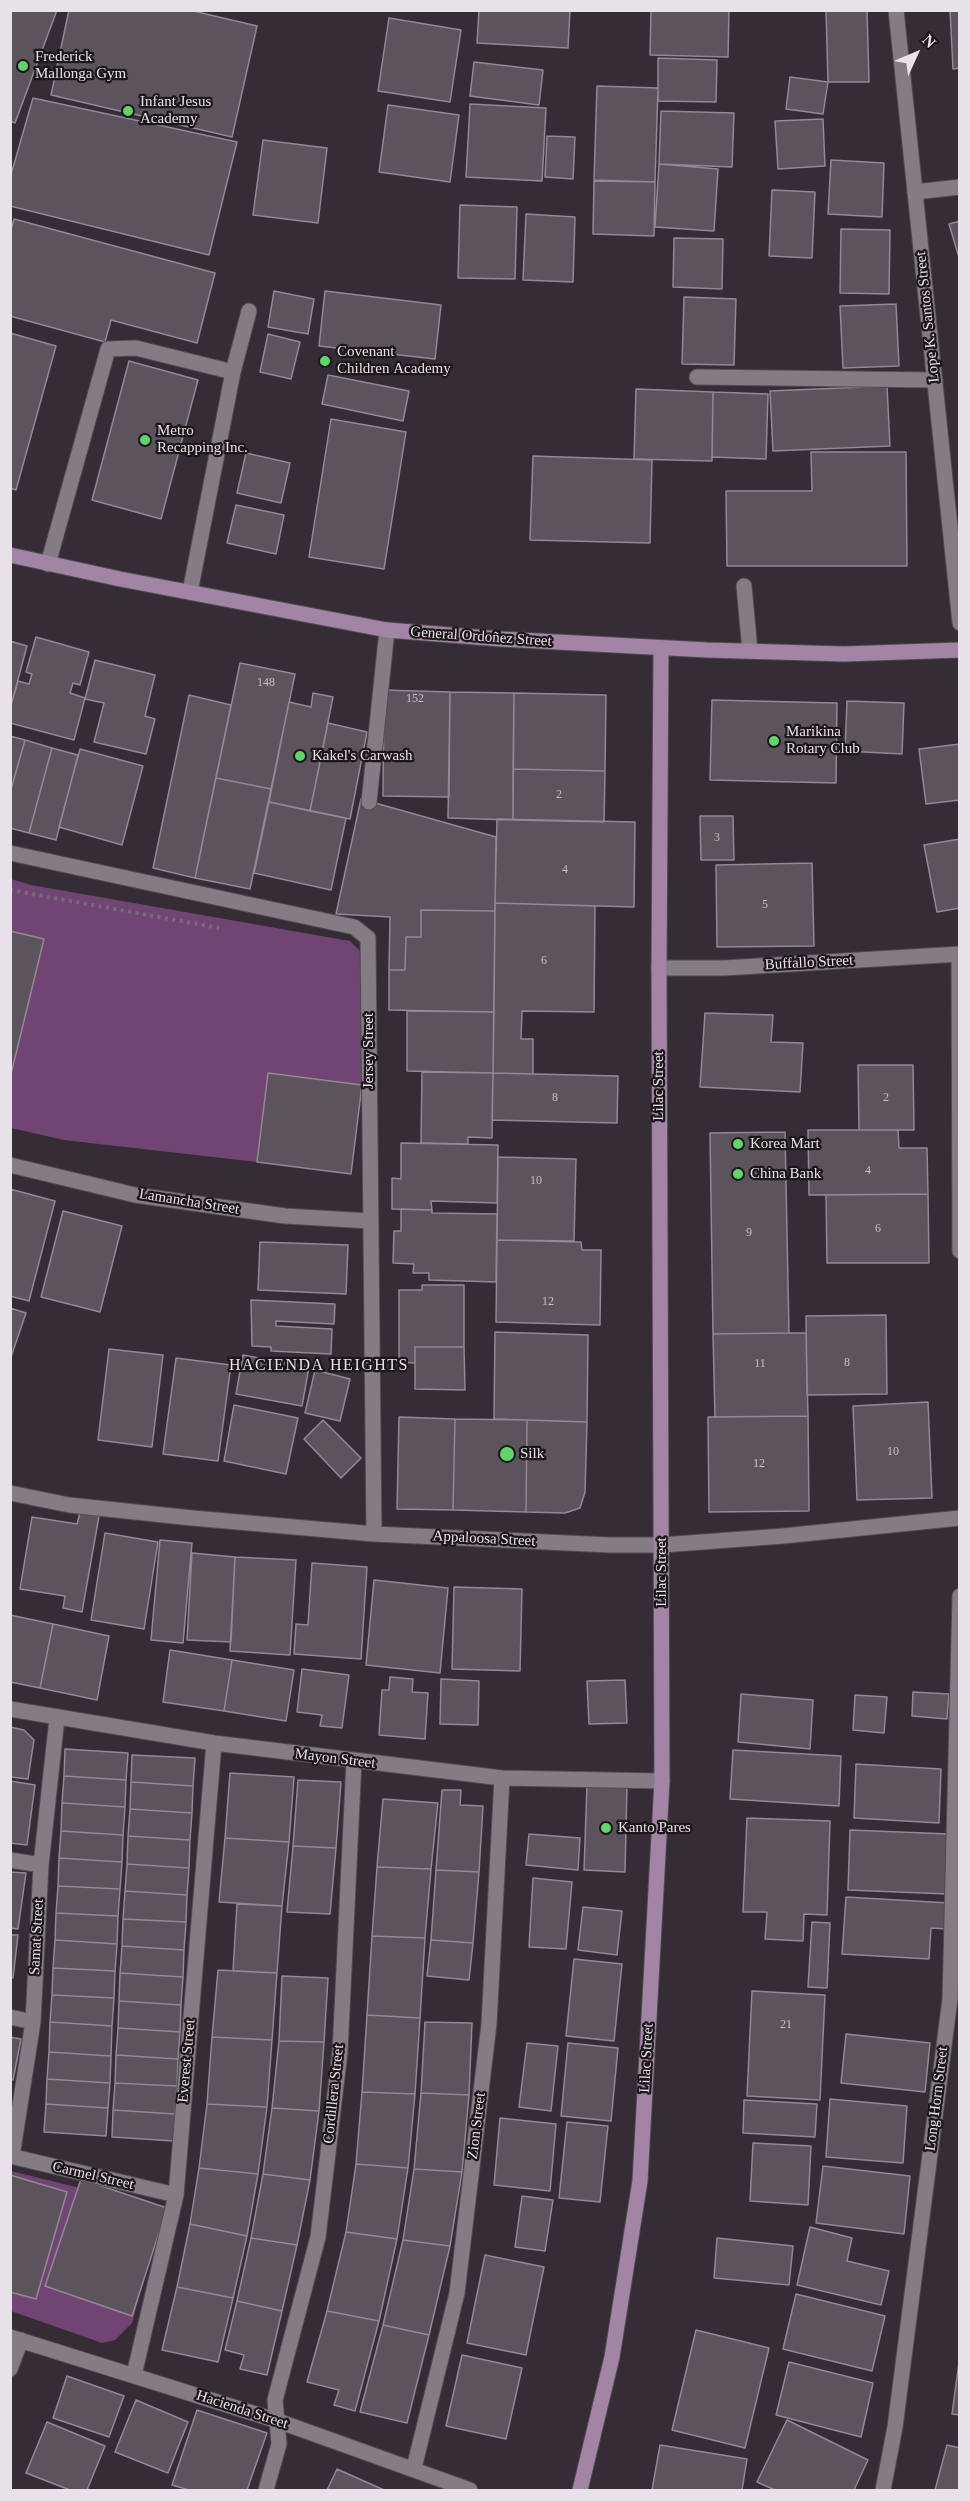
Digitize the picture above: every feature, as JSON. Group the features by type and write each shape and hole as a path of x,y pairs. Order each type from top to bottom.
{"main road":[{"name":"General Ordoñez Street","path":"10,555 387,630 661,648 844,654 960,650"},
{"name":"Lilac Street","path":"580,2490 612,2357 640,2181 662,1781 659,968 661,648"}],"street":[{"name":"Lope K. Santos Street","path":"896,10 960,623"},
{"path":"915,192 960,187"},
{"path":"190,592 232,372 249,311"},
{"path":"48,564 108,349 136,348 232,372"},
{"path":"697,377 935,381"},
{"path":"744,586 750,651"},
{"path":"369,801 387,630"},
{"name":"Jersey Street","path":"10,853 355,921 370,941 370,1221 374,1534"},
{"path":"959,954 960,1251"},
{"name":"Buffallo Street","path":"659,968 724,968 959,954"},
{"name":"Lamancha Street","path":"10,1165 135,1195 285,1216 370,1221"},
{"name":"Appaloosa Street","path":"10,1493 69,1505 374,1534 610,1545 662,1545 783,1536 960,1518"},
{"name":"Long Horn Street","path":"883,2490 897,2415 950,1999 960,1596"},
{"name":"Mayon Street","path":"10,1709 214,1743 502,1778 662,1781"},
{"name":"Samat Street","path":"11,2156 33,2022 41,1865 57,1718"},
{"name":"Everest Street","path":"134,2375 176,2196 214,1743"},
{"name":"Cordillera Street","path":"266,2490 279,2444 275,2400 318,2237 340,2052 354,1761"},
{"name":"Zion Street","path":"414,2468 457,2293 489,2024 502,1778"},
{"path":"10,1860 41,1865"},
{"path":"10,2017 33,2022"},
{"name":"Carmel Street","path":"11,2156 176,2196"},
{"path":"10,2369 16,2338"},
{"name":"Hacienda Street","path":"16,2338 278,2421 470,2490"}],"path":[{"path":"10,890 221,929"}],"shaded area":[{"path":"11,879 31,885 350,941 361,952 362,1085 257,1162 64,1140 11,1128"},
{"path":"11,2171 157,2207 161,2217 132,2323 115,2340 102,2343 11,2311"}],"building":[{"name":"Frederick Mallonga Gym","path":"10,10 57,10 15,123 10,121"},
{"path":"69,10 189,10 257,26 232,137 51,95"},
{"path":"479,10 570,10 568,48 477,43"},
{"path":"651,10 729,10 728,57 650,55"},
{"path":"826,10 867,10 869,82 828,82"},
{"path":"950,10 960,10 960,68 953,69"},
{"path":"389,18 461,30 450,102 378,91"},
{"path":"658,58 717,60 716,102 658,101"},
{"path":"474,62 543,70 539,105 470,96"},
{"path":"790,77 828,82 823,114 786,109"},
{"path":"597,86 658,88 655,182 594,180"},
{"path":"33,98 237,142 209,255 10,206 10,178"},
{"path":"470,104 546,108 542,181 466,177"},
{"path":"388,105 459,115 450,182 379,172"},
{"path":"661,111 734,113 732,167 659,164"},
{"path":"823,119 825,166 778,169 775,121"},
{"path":"547,136 575,137 573,179 545,177"},
{"path":"263,140 327,148 318,223 253,215"},
{"path":"831,160 884,163 882,217 828,214"},
{"path":"659,164 718,169 714,231 655,227"},
{"path":"594,181 655,182 654,236 593,234"},
{"path":"772,190 815,192 812,258 769,256"},
{"path":"460,205 517,207 515,279 458,278"},
{"path":"526,214 575,217 573,282 523,280"},
{"path":"14,219 215,273 197,343 111,320 105,342 10,316 10,234"},
{"path":"960,221 960,261 949,224"},
{"path":"841,229 890,230 889,294 840,293"},
{"path":"674,238 723,239 722,289 673,287"},
{"path":"274,291 314,299 308,334 268,327"},
{"path":"325,291 441,305 435,359 319,346"},
{"path":"684,297 736,299 734,365 682,364"},
{"path":"896,304 899,366 843,368 840,306"},
{"path":"10,333 56,346 16,490 10,488"},
{"path":"268,334 300,342 291,379 260,372"},
{"name":"Metro Recapping Inc.","path":"129,361 198,380 161,519 92,500"},
{"path":"328,375 409,391 403,421 322,404"},
{"path":"887,386 890,446 773,451 770,391"},
{"path":"636,389 713,392 712,461 634,459"},
{"path":"713,392 768,394 766,459 712,457"},
{"path":"331,419 406,432 384,569 309,557"},
{"path":"811,452 906,452 907,566 727,566 726,491 812,491"},
{"path":"246,453 290,463 281,503 237,493"},
{"path":"533,456 652,460 650,543 530,540"},
{"path":"236,505 284,515 276,554 227,543"},
{"path":"36,637 89,652 80,685 73,683 70,693 85,698 74,740 10,723 10,709 18,681 29,684 32,674 26,672"},
{"path":"10,641 27,646 10,709"},
{"path":"95,660 155,675 145,716 155,719 146,754 94,742 104,703 85,699"},
{"path":"240,663 295,674 271,789 216,778"},
{"path":"384,690 450,692 449,797 383,796"},
{"path":"450,692 514,693 513,820 448,818"},
{"name":"Kakel's Carwash","path":"313,693 333,697 310,811 269,802 289,702 311,707"},
{"path":"514,693 606,695 605,771 513,769"},
{"path":"189,695 231,705 195,878 153,868"},
{"name":"Marikina Rotary Club","path":"712,700 837,703 836,783 710,780"},
{"path":"847,701 904,703 902,754 845,751"},
{"path":"328,723 367,732 350,819 310,811"},
{"path":"10,736 25,740 10,793"},
{"path":"25,740 52,748 29,833 10,828 10,793"},
{"path":"960,744 960,800 926,804 919,749"},
{"path":"52,748 78,755 56,840 29,833"},
{"path":"80,749 143,766 122,845 59,827"},
{"path":"513,769 605,771 604,822 513,820"},
{"path":"216,778 271,789 250,889 195,878"},
{"path":"361,799 496,837 495,911 421,910 421,937 406,937 405,970 389,970 390,917 336,914"},
{"path":"269,802 346,818 331,890 254,873"},
{"path":"700,816 733,816 734,860 701,860"},
{"path":"497,819 635,822 634,907 495,903"},
{"path":"960,839 960,908 937,912 924,845"},
{"path":"812,863 814,946 717,947 716,865"},
{"path":"495,903 595,906 594,1012 522,1011 521,1039 533,1039 533,1074 493,1073"},
{"path":"421,910 495,911 494,1012 389,1010 389,970 405,970 406,937 421,937"},
{"path":"10,931 44,939 10,1078"},
{"path":"407,1011 494,1012 493,1073 407,1071"},
{"path":"705,1013 773,1015 771,1042 803,1043 800,1092 700,1087"},
{"path":"858,1065 913,1065 914,1130 859,1130"},
{"path":"422,1072 493,1073 492,1138 468,1137 468,1144 421,1143"},
{"path":"268,1073 362,1085 351,1174 257,1162"},
{"path":"493,1073 618,1076 617,1123 492,1120"},
{"path":"808,1130 898,1130 899,1148 927,1148 928,1194 809,1195"},
{"path":"785,1132 789,1333 713,1334 710,1133"},
{"path":"401,1143 498,1145 497,1203 431,1201 432,1210 392,1209 392,1178 401,1179"},
{"path":"498,1157 576,1159 574,1241 497,1240"},
{"path":"10,1189 55,1201 29,1301 10,1296"},
{"path":"928,1194 929,1263 827,1263 826,1195"},
{"path":"401,1209 432,1210 432,1213 497,1214 496,1282 429,1280 429,1273 413,1273 414,1264 393,1263 394,1231 401,1231"},
{"path":"63,1211 122,1226 100,1312 41,1297"},
{"path":"497,1240 581,1242 582,1250 601,1250 600,1325 496,1322"},
{"path":"260,1242 348,1245 346,1294 258,1290"},
{"path":"422,1285 464,1285 464,1347 415,1347 415,1363 399,1362 399,1290 422,1290"},
{"path":"251,1300 335,1304 334,1324 276,1321 276,1326 332,1329 331,1354 271,1351 271,1347 252,1346"},
{"path":"10,1308 26,1313 10,1360"},
{"path":"886,1315 887,1394 807,1395 806,1316"},
{"path":"495,1332 588,1335 587,1422 494,1419"},
{"path":"806,1333 808,1416 715,1417 713,1334"},
{"path":"415,1347 464,1347 465,1390 415,1389"},
{"path":"109,1349 163,1355 152,1447 98,1440"},
{"path":"243,1355 309,1367 302,1406 236,1394"},
{"path":"176,1358 231,1365 218,1461 163,1454"},
{"path":"315,1370 350,1379 340,1421 305,1413"},
{"path":"928,1402 932,1498 857,1500 853,1406"},
{"path":"234,1405 298,1418 286,1474 224,1461"},
{"path":"808,1416 809,1511 709,1512 708,1417"},
{"path":"399,1417 455,1419 453,1510 397,1509"},
{"path":"455,1419 527,1420 526,1512 453,1510"},
{"path":"323,1420 361,1458 341,1478 304,1439"},
{"path":"527,1420 587,1422 585,1492 580,1508 565,1513 526,1512"},
{"path":"80,1513 99,1516 82,1612 63,1608 65,1596 20,1589 32,1517 77,1524"},
{"path":"105,1533 158,1542 144,1629 91,1620"},
{"path":"160,1540 192,1543 183,1643 151,1640"},
{"path":"192,1553 235,1557 231,1642 187,1640"},
{"path":"235,1557 296,1560 290,1655 230,1651"},
{"path":"312,1563 367,1567 361,1659 294,1654 296,1624 308,1625"},
{"path":"374,1580 448,1588 440,1673 366,1665"},
{"path":"454,1587 522,1589 520,1671 452,1669"},
{"path":"10,1615 53,1624 40,1688 10,1682"},
{"path":"53,1624 109,1636 97,1700 40,1688"},
{"path":"170,1650 232,1660 224,1711 163,1702"},
{"path":"232,1660 294,1670 286,1721 224,1711"},
{"path":"302,1669 349,1675 342,1728 320,1726 322,1715 297,1712"},
{"path":"390,1677 413,1679 412,1692 428,1693 425,1739 379,1735 382,1690 389,1690"},
{"path":"441,1679 479,1681 478,1725 440,1724"},
{"path":"625,1680 627,1723 589,1724 587,1681"},
{"path":"913,1692 949,1694 947,1719 912,1716"},
{"path":"741,1694 813,1700 810,1749 738,1742"},
{"path":"855,1695 887,1697 884,1733 853,1730"},
{"path":"10,1727 24,1730 34,1740 28,1779 10,1777"},
{"path":"65,1749 128,1753 126,1780 64,1776"},
{"path":"733,1750 841,1756 839,1806 730,1799"},
{"path":"132,1755 195,1758 193,1786 131,1782"},
{"path":"856,1764 941,1769 939,1823 854,1818"},
{"path":"230,1773 294,1777 289,1842 225,1838"},
{"path":"64,1776 126,1780 125,1807 62,1803"},
{"path":"298,1780 341,1782 336,1848 293,1846"},
{"path":"10,1781 35,1785 27,1845 10,1843"},
{"path":"131,1782 193,1786 192,1813 130,1809"},
{"name":"Kanto Pares","path":"587,1785 627,1786 625,1872 584,1870"},
{"path":"442,1790 461,1790 460,1805 483,1806 479,1872 436,1870"},
{"path":"383,1799 438,1803 431,1869 377,1867"},
{"path":"62,1803 125,1807 123,1835 61,1831"},
{"path":"130,1809 192,1813 190,1840 128,1836"},
{"path":"747,1818 830,1821 827,1915 804,1914 803,1941 765,1939 767,1912 743,1912"},
{"path":"850,1830 949,1834 947,1894 848,1890"},
{"path":"61,1831 123,1835 122,1862 59,1858"},
{"path":"529,1834 580,1838 578,1870 526,1865"},
{"path":"128,1836 190,1840 189,1868 127,1864"},
{"path":"225,1838 289,1842 282,1906 219,1902"},
{"path":"293,1846 336,1848 330,1914 287,1912"},
{"path":"59,1858 122,1862 120,1889 58,1886"},
{"path":"127,1864 189,1868 187,1895 125,1891"},
{"path":"377,1867 431,1869 425,1938 372,1936"},
{"path":"436,1870 479,1872 473,1943 431,1940"},
{"path":"10,1872 26,1873 18,1929 10,1928"},
{"path":"533,1878 572,1882 566,1949 529,1947"},
{"path":"58,1886 120,1889 118,1916 56,1913"},
{"path":"125,1891 187,1895 186,1922 123,1919"},
{"path":"846,1897 949,1903 947,1929 931,1928 929,1959 842,1954"},
{"path":"237,1904 282,1906 277,1973 233,1971"},
{"path":"583,1907 622,1911 617,1955 578,1950"},
{"path":"56,1913 118,1916 117,1944 55,1940"},
{"path":"123,1919 186,1922 184,1950 122,1946"},
{"path":"812,1922 830,1923 827,1988 808,1987"},
{"path":"10,1935 18,1935 13,1978 10,1977"},
{"path":"372,1936 425,1938 420,2018 367,2015"},
{"path":"55,1940 117,1944 115,1971 53,1968"},
{"path":"431,1940 473,1943 469,1980 427,1976"},
{"path":"122,1946 184,1950 183,1977 120,1973"},
{"path":"574,1959 622,1964 614,2041 566,2036"},
{"path":"53,1968 115,1971 114,1998 52,1995"},
{"path":"218,1970 277,1973 272,2040 212,2037"},
{"path":"120,1973 183,1977 181,2005 119,2001"},
{"path":"282,1976 328,1978 324,2042 279,2041"},
{"path":"752,1991 825,1995 820,2100 747,2096"},
{"path":"52,1995 114,1998 112,2026 50,2022"},
{"path":"119,2001 181,2005 180,2032 118,2028"},
{"path":"367,2015 420,2018 415,2094 362,2092"},
{"path":"50,2022 112,2026 111,2056 49,2052"},
{"path":"425,2022 472,2023 469,2095 421,2093"},
{"path":"118,2028 180,2032 178,2059 116,2055"},
{"path":"846,2034 930,2043 925,2092 841,2083"},
{"path":"10,2037 21,2039 13,2080 10,2079"},
{"path":"212,2037 272,2040 267,2107 207,2104"},
{"path":"279,2041 324,2042 319,2111 272,2108"},
{"path":"527,2043 558,2046 551,2111 519,2107"},
{"path":"568,2043 618,2048 611,2121 561,2116"},
{"path":"49,2052 111,2056 110,2083 47,2079"},
{"path":"116,2055 178,2059 177,2086 115,2083"},
{"path":"47,2079 110,2083 108,2108 46,2104"},
{"path":"115,2083 177,2086 175,2114 113,2110"},
{"path":"362,2092 415,2094 408,2168 356,2164"},
{"path":"421,2093 469,2095 462,2172 414,2169"},
{"path":"830,2099 907,2106 903,2163 826,2157"},
{"path":"744,2100 817,2104 815,2137 743,2133"},
{"path":"46,2104 108,2108 106,2136 44,2132"},
{"path":"207,2104 267,2107 258,2174 199,2168"},
{"path":"272,2108 319,2111 310,2180 263,2174"},
{"path":"113,2110 175,2114 174,2141 112,2137"},
{"path":"500,2118 556,2124 550,2191 494,2185"},
{"path":"567,2122 608,2126 600,2202 559,2198"},
{"path":"753,2143 811,2146 808,2205 750,2201"},
{"path":"356,2164 408,2168 397,2239 346,2232"},
{"path":"823,2166 910,2176 904,2234 816,2223"},
{"path":"199,2168 258,2174 247,2236 190,2224"},
{"path":"414,2169 462,2172 450,2246 403,2240"},
{"path":"263,2174 310,2180 297,2245 251,2238"},
{"path":"10,2175 67,2192 36,2299 10,2292"},
{"path":"81,2179 167,2208 132,2316 45,2286"},
{"path":"522,2196 553,2200 545,2251 515,2247"},
{"path":"190,2224 247,2236 233,2298 177,2287"},
{"path":"810,2227 852,2238 847,2261 889,2271 881,2305 797,2285"},
{"path":"346,2232 397,2239 379,2321 327,2311"},
{"path":"251,2238 297,2245 282,2311 237,2301"},
{"path":"717,2238 793,2246 789,2285 714,2278"},
{"path":"403,2240 450,2246 429,2335 383,2325"},
{"path":"485,2255 544,2267 526,2355 467,2343"},
{"path":"177,2287 233,2298 218,2362 162,2350"},
{"path":"796,2294 885,2316 872,2371 783,2349"},
{"path":"237,2301 282,2311 267,2375 240,2369 244,2355 225,2350"},
{"path":"327,2311 379,2321 355,2411 334,2405 339,2390 307,2382"},
{"path":"383,2325 429,2335 407,2423 360,2412"},
{"path":"696,2330 769,2348 745,2448 672,2430"},
{"path":"462,2355 522,2368 506,2439 446,2426"},
{"path":"960,2355 960,2415 952,2414"},
{"path":"789,2362 873,2383 861,2437 776,2415"},
{"path":"67,2376 124,2396 109,2437 53,2418"},
{"path":"136,2400 188,2422 168,2473 115,2452"},
{"path":"197,2410 267,2433 247,2490 189,2490 172,2485"},
{"path":"787,2420 868,2460 854,2490 775,2490 757,2482"},
{"path":"47,2422 105,2446 87,2490 70,2490 26,2473"},
{"path":"660,2445 747,2459 742,2490 652,2490"},
{"path":"947,2445 960,2448 960,2490 935,2490"},
{"path":"337,2469 384,2490 327,2490"}],"place":[{"name":"Frederick Mallonga Gym","path":"23,66"},
{"name":"Infant Jesus Academy","path":"128,111"},
{"name":"Covenant Children Academy","path":"325,361"},
{"name":"Metro Recapping Inc.","path":"145,440"},
{"name":"Marikina Rotary Club","path":"774,741"},
{"name":"Kakel's Carwash","path":"300,756"},
{"name":"Korea Mart","path":"738,1144"},
{"name":"China Bank","path":"738,1174"},
{"name":"Silk","path":"507,1454"},
{"name":"Kanto Pares","path":"606,1828"}],"district":[{"name":"HACIENDA HEIGHTS","path":"319,1366"}]}
